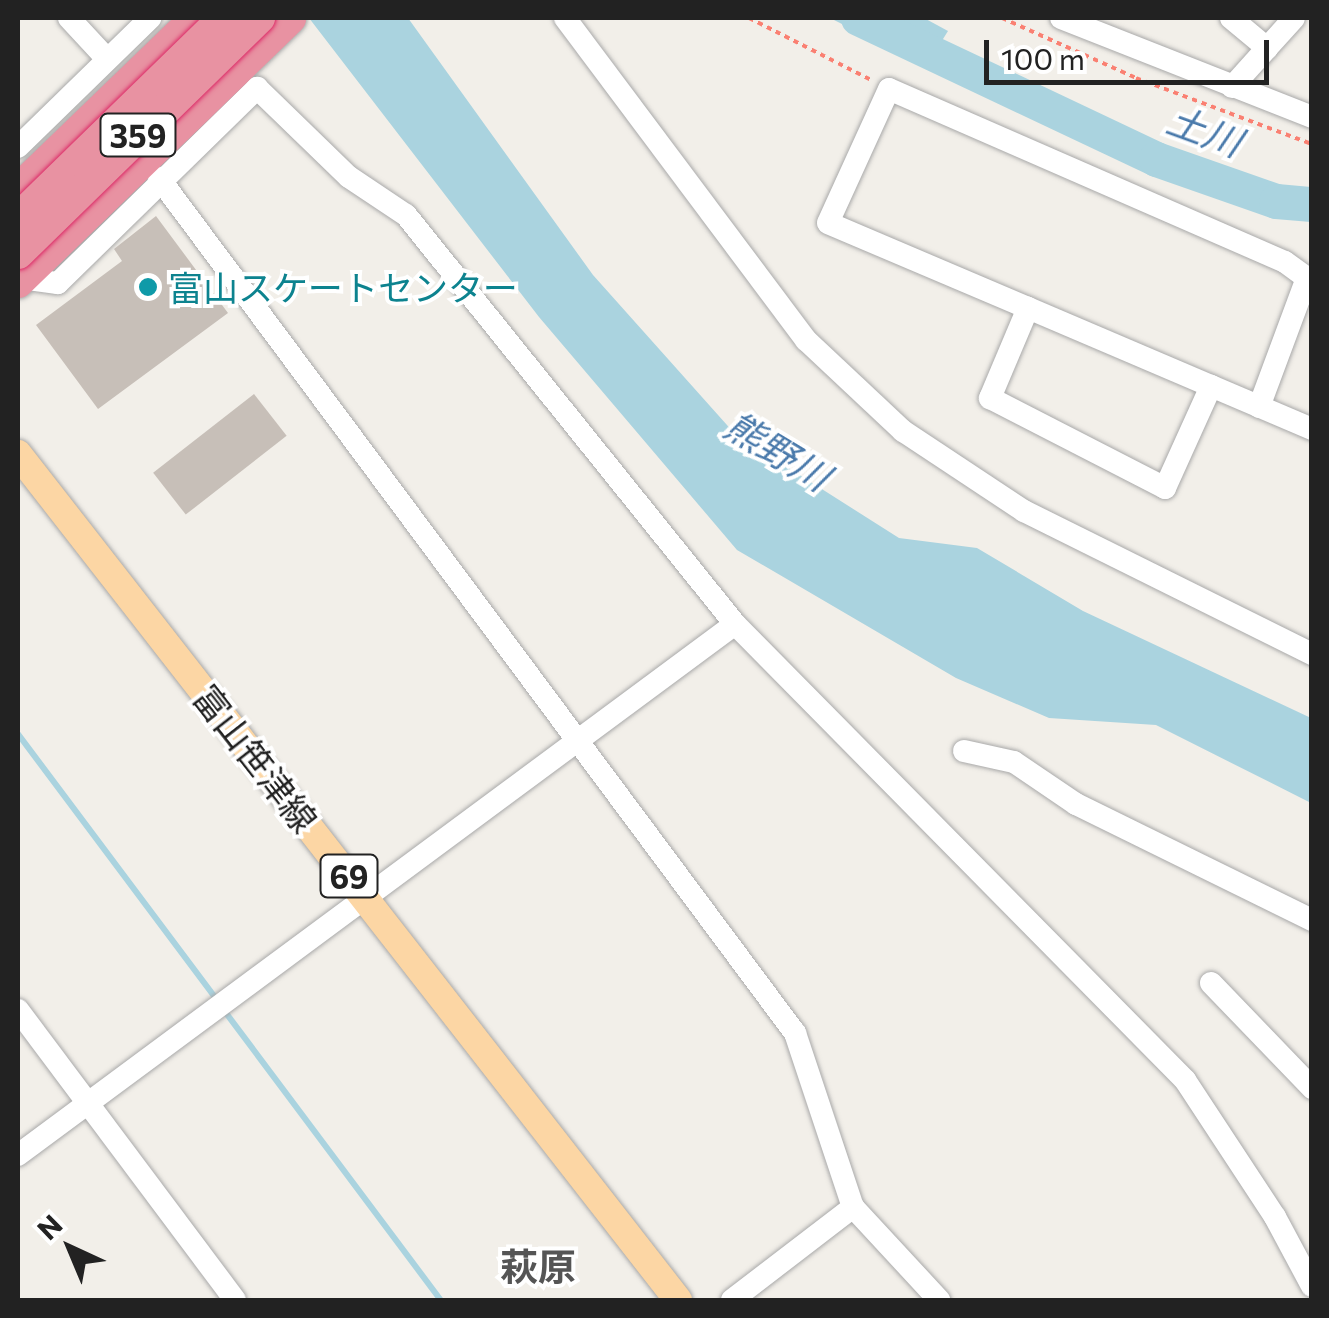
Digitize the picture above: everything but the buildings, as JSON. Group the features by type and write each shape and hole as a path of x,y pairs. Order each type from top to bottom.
{"highway":[{"path":"18,190 196,18"},
{"name":"359","path":"18,218 224,18"},
{"name":"359","path":"19,271 278,20"}],"main road":[{"name":"富山笹津線","path":"18,454 678,1300"}],"street":[{"path":"69,18 107,59"},
{"path":"18,147 150,18"},
{"path":"566,18 794,326 903,431 1024,510 1312,654"},
{"path":"1061,18 1312,117"},
{"path":"1231,18 1267,48"},
{"path":"1232,88 1294,18"},
{"path":"19,271 58,283 158,178 257,88 349,176 406,215 736,624 1185,1080 1275,1217 1312,1286"},
{"path":"1259,407 1308,278 1285,262 889,89 828,223 1312,430"},
{"path":"158,178 795,1033 853,1206 939,1300"},
{"path":"1028,308 990,398 1165,488 1211,386"},
{"path":"18,1155 736,624"},
{"path":"964,751 1014,762 1076,804 1312,920"},
{"path":"1211,983 1312,1088"},
{"path":"18,1010 234,1300"},
{"path":"732,1300 853,1206"}],"path":[{"path":"748,18 889,89"},
{"path":"1002,18 1136,78 1312,144"}],"water":[{"path":"309,18 408,18 593,275 735,434 899,538 977,548 1083,611 1311,718 1311,803 1156,725 1049,718 956,678 737,550 539,317"},
{"path":"830,18 924,18 948,31 926,66"}],"waterway":[{"name":"土川","path":"858,18 1156,159 1276,201 1312,204"},
{"path":"18,734 216,999"},
{"path":"223,1009 441,1300"}],"place":[{"name":"富山スケートセンター","path":"148,287"}],"district":[{"name":"萩原","path":"538,1266"}],"water label":[{"name":"熊野川","path":"778,450"}]}
